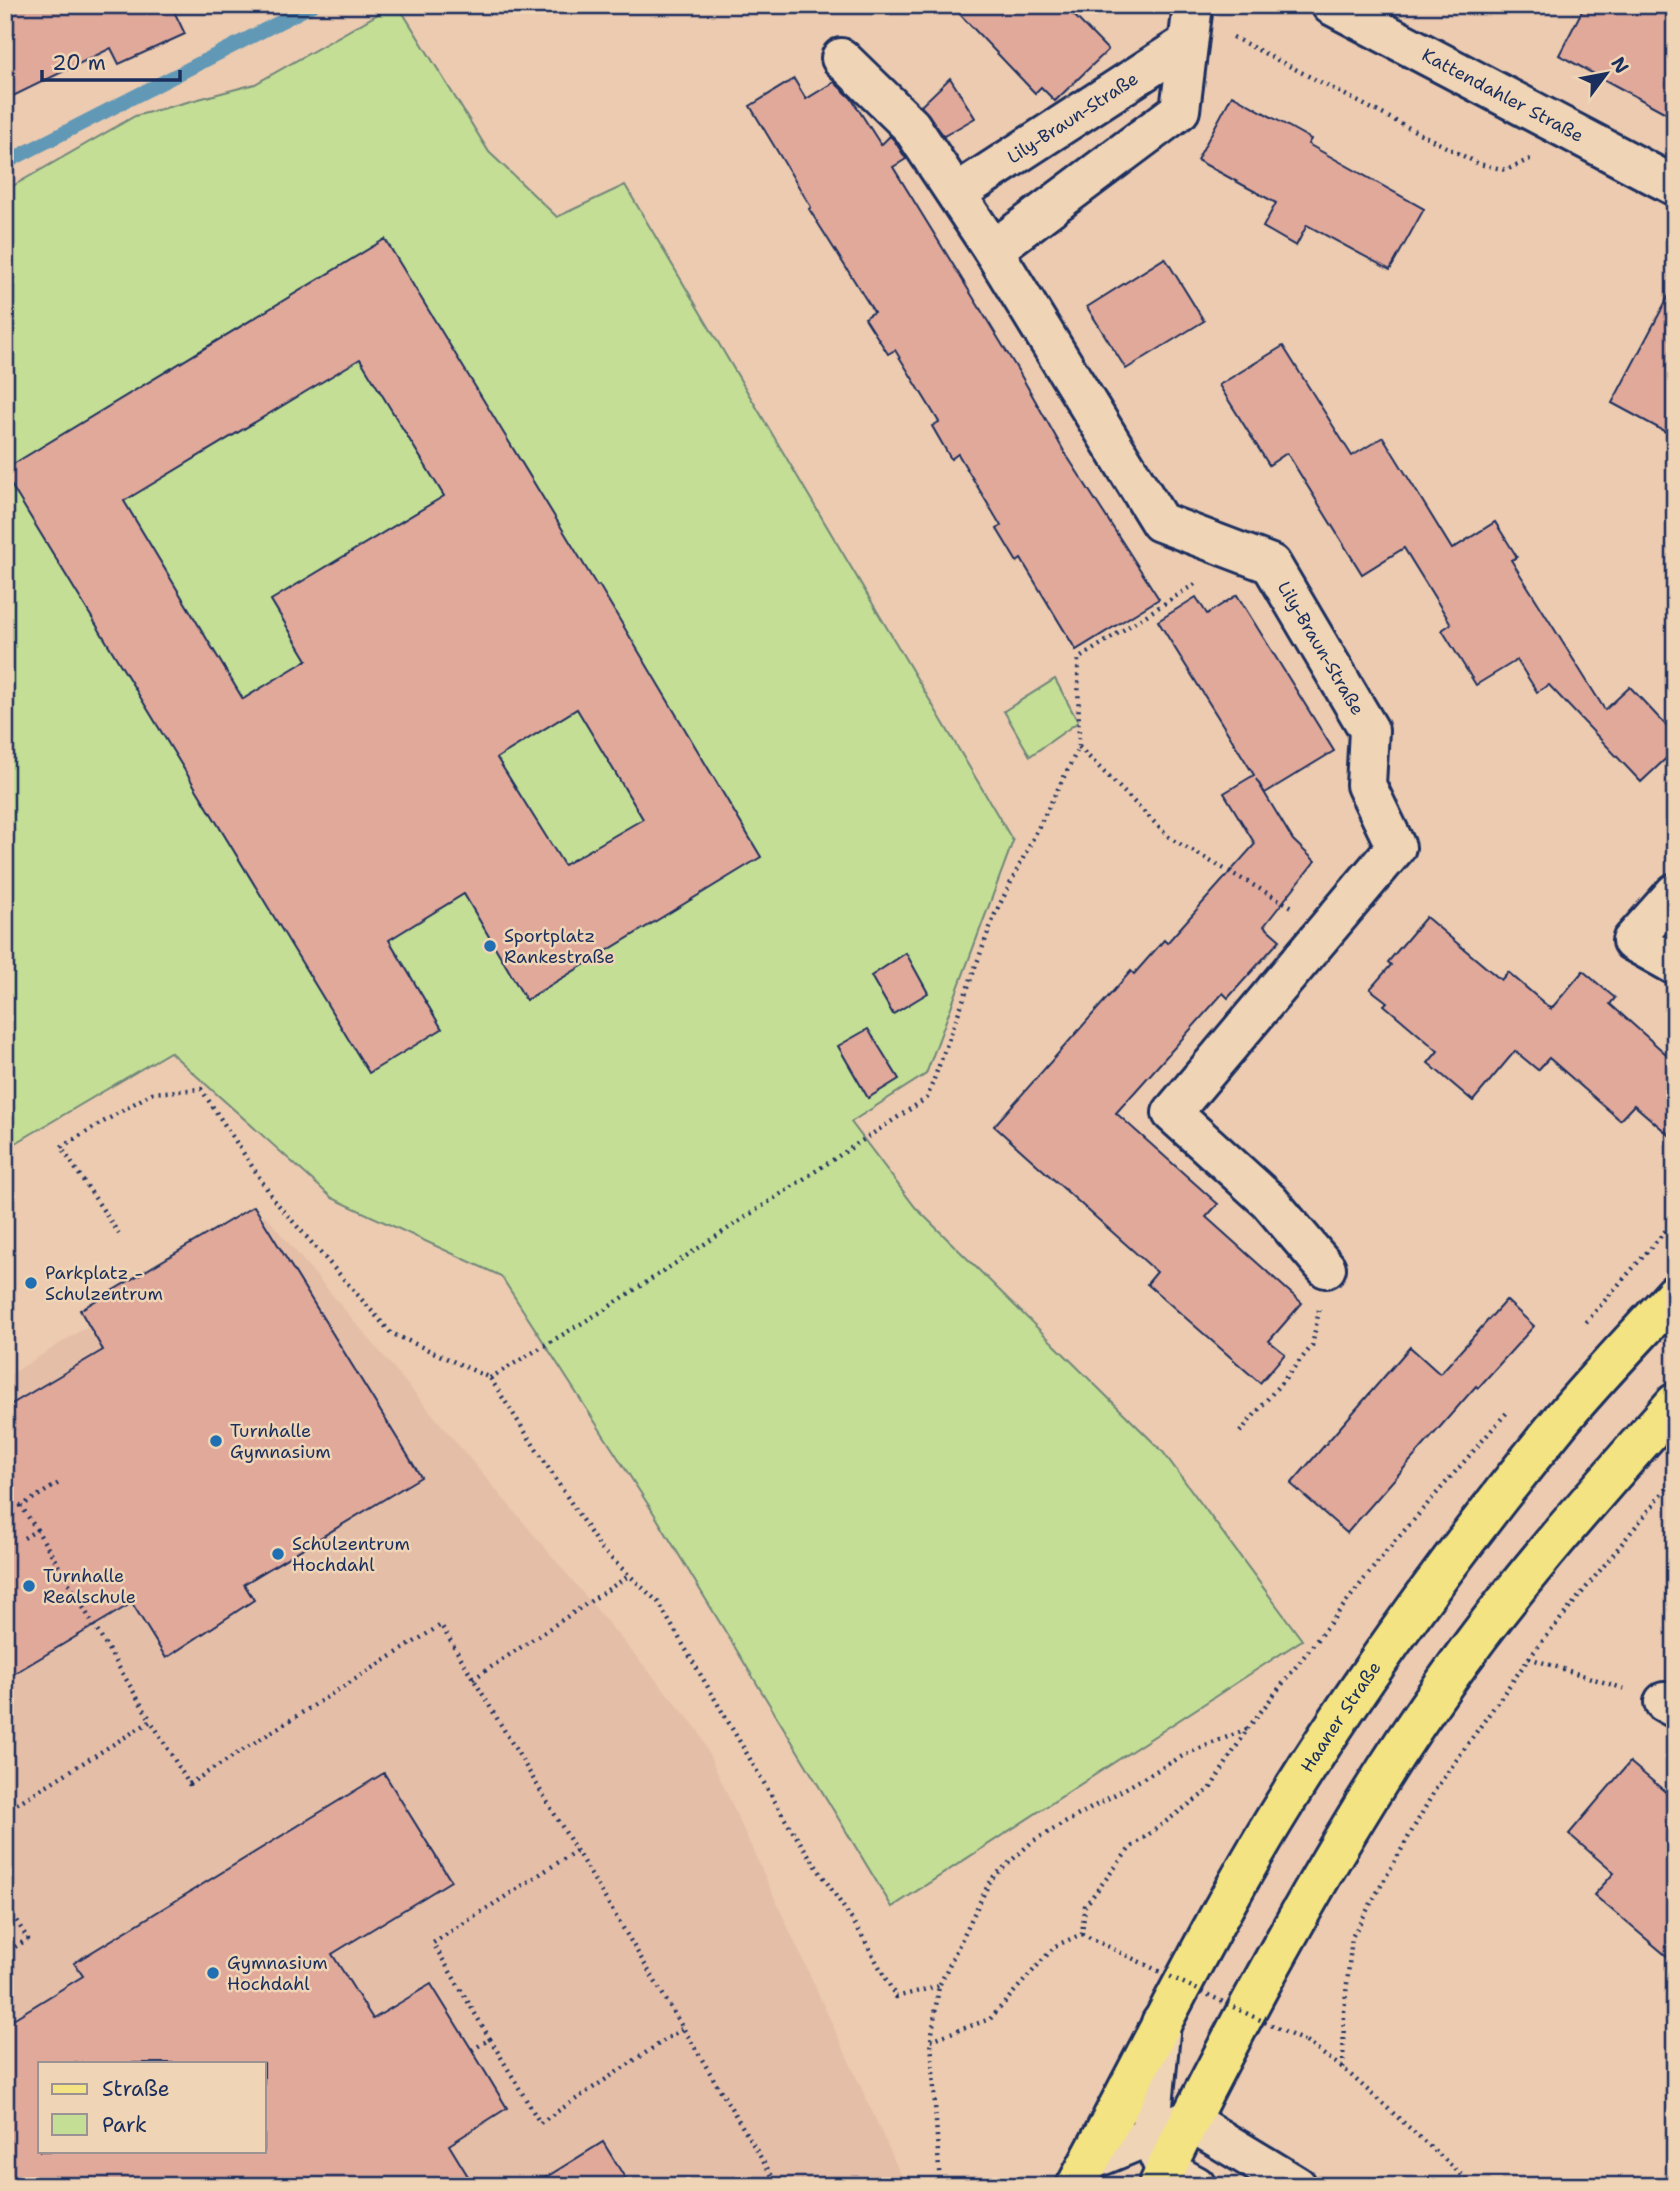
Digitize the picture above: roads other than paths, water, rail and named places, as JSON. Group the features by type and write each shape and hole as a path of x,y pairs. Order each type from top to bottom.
{"main road":[{"name":"Haaner Straße","path":"1084,2173 1161,2021 1286,1801 1377,1663 1433,1583 1564,1417 1675,1294"},
{"path":"1167,2169 1188,2120 1297,1918 1383,1774 1433,1700 1538,1562 1675,1403"}],"street":[{"name":"Kattendahler Straße","path":"1331,5 1675,186"},
{"name":"Lily-Braun-Straße","path":"957,192 1191,21"},
{"path":"993,250 1180,110 1191,21"},
{"name":"Lily-Braun-Straße","path":"841,58 911,126 957,192 1160,522 1270,564 1369,730 1366,785 1396,847 1172,1113 1269,1201 1326,1268"},
{"path":"1675,893 1632,941 1675,965"},
{"path":"1084,2173 1167,2169 1161,2021"},
{"path":"1188,2120 1297,2186"}],"waterway":[{"path":"5,163 313,5"}],"place":[{"name":"Sportplatz Rankestraße","path":"490,946"},
{"name":"Parkplatz - Schulzentrum","path":"31,1283"},
{"name":"Turnhalle Gymnasium","path":"216,1441"},
{"name":"Schulzentrum Hochdahl","path":"278,1554"},
{"name":"Turnhalle Realschule","path":"29,1586"},
{"name":"Gymnasium Hochdahl","path":"213,1973"}]}
